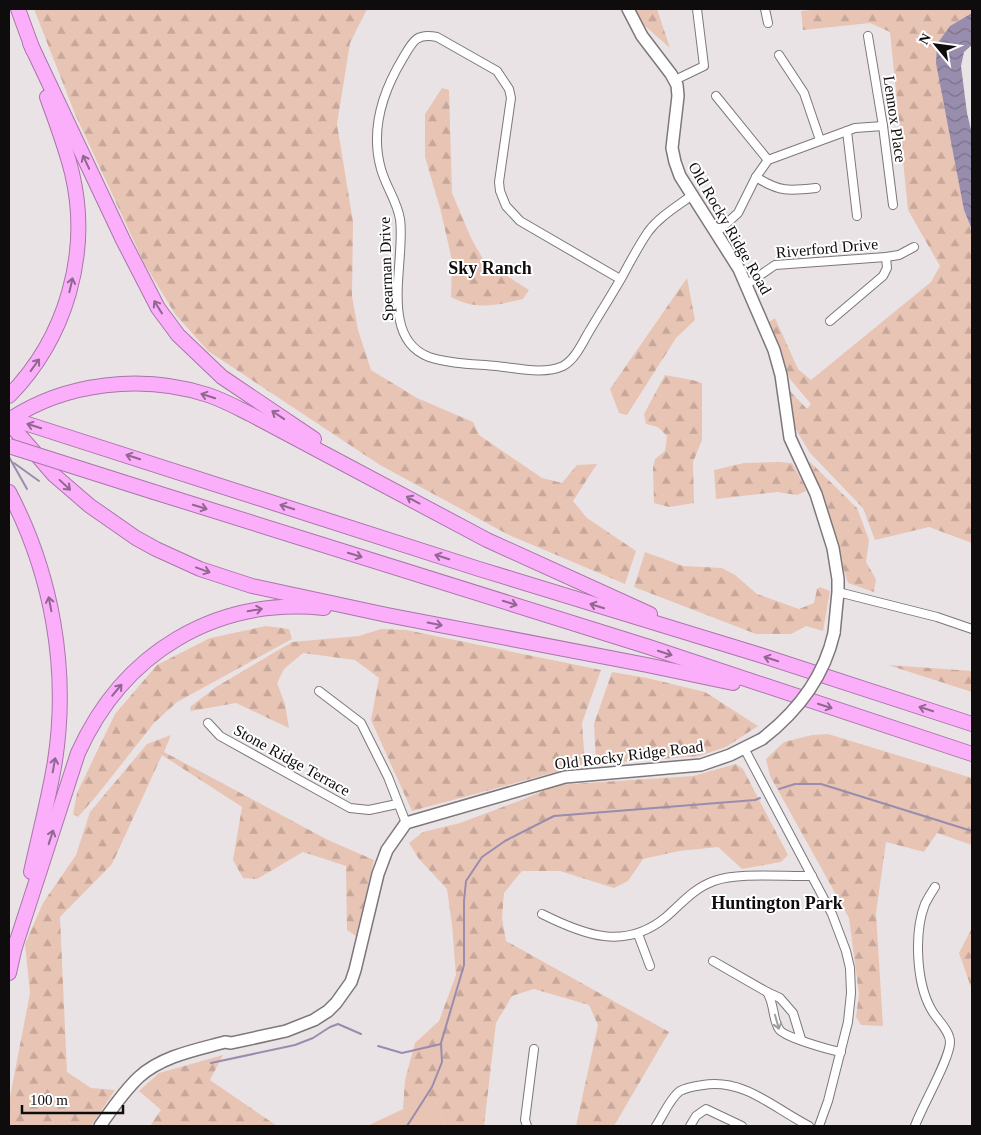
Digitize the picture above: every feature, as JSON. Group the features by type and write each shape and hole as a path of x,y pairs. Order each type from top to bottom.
{"highway":[{"path":"9,396 38,360 55,331 68,296 78,241 78,212 72,174 18,9"},
{"path":"30,43 140,276 158,308 178,335 222,377 308,435 346,464"},
{"path":"9,420 38,404 84,389 111,384 138,384 180,388 208,395 228,403 346,464 487,540 710,640"},
{"path":"9,420 93,444 470,566 972,724"},
{"path":"9,420 54,475 77,496 117,526 156,549 200,569 252,586 387,615 779,691"},
{"path":"9,446 649,647 972,754"},
{"path":"9,492 20,513 33,546 49,597 55,634 60,694 55,759 9,973"},
{"path":"14,950 72,770 85,738 102,708 116,690 146,660 201,626 252,610 290,606 387,615"}],"street":[{"path":"628,9 646,44 675,80 704,66 697,9"},
{"path":"765,9 768,23"},
{"name":"Spearman Drive","path":"620,279 520,221 506,206 500,191 500,182 511,98 509,89 497,71 437,37 428,35 414,40 386,88 381,104 378,128 380,168 400,218 398,312 402,331 410,345 424,355 448,361 536,370 561,367 573,358 620,279 641,243 657,222 691,196"},
{"name":"Lennox Place","path":"868,36 883,126 893,205"},
{"path":"779,55 804,92 820,140"},
{"name":"Old Rocky Ridge Road","path":"406,823 565,776 701,765 744,748 762,738 783,722 811,687 825,662 834,633 838,592 836,562 812,482 790,438 781,375 774,350 739,269 717,232 691,196 680,176 673,156 673,135 678,96 675,80"},
{"path":"716,96 768,160"},
{"path":"717,232 738,213 756,177 768,160 855,128 883,126"},
{"path":"847,131 856,216"},
{"path":"756,177 768,185 781,189 816,188"},
{"name":"Riverford Drive","path":"746,285 775,265 886,257 900,255 914,247"},
{"path":"830,321 883,276 887,268 886,257"},
{"path":"838,592 937,617 972,629"},
{"path":"100,1126 121,1096 140,1076 156,1065 201,1048 286,1031 314,1020 328,1011 351,982 359,958 378,874 386,850 406,823 388,776 361,722 320,691"},
{"name":"Stone Ridge Terrace","path":"208,723 220,736 350,808 369,810 398,804"},
{"path":"744,748 832,914 842,938 850,968 850,1007 841,1052 820,1126"},
{"path":"542,914 597,936 611,938 638,934 665,918 688,896 714,881 733,876 812,876"},
{"path":"915,1126 946,1058 950,1043 949,1036 931,1009 924,994 920,970 920,924 925,904 934,887"},
{"path":"638,934 650,966"},
{"path":"713,961 780,998 787,1004 794,1013 801,1039"},
{"path":"767,992 772,1001 779,1030 782,1033 801,1039 811,1045 841,1052"},
{"path":"527,1126 525,1120 534,1049"},
{"path":"656,1126 671,1101 680,1091 694,1086 719,1084 736,1086 750,1092 809,1126"},
{"path":"690,1126 696,1116 706,1109 742,1126"}],"green space":[{"path":"34,9 367,9 350,43 337,124 353,222 352,296 358,330 371,370 417,398 473,422 479,435 542,478 562,483 577,465 597,464 573,501 587,518 636,551 625,584 507,534 380,465 208,351 175,314 144,263 75,114"},
{"path":"635,9 657,9 670,48 644,25"},
{"path":"823,9 972,9 972,13 950,26 964,210 972,230 972,543 929,527 875,540 863,508 810,453 795,428 789,390 807,409 811,404 790,379 769,322 775,318 798,369 811,380 931,282 940,266 908,210 890,32 870,23 803,30 801,11"},
{"path":"442,88 449,90 452,193 471,238 484,261 529,290 523,299 487,306 469,304 451,297 452,260 440,208 425,157 425,114"},
{"path":"687,278 695,320 676,338 627,415 619,413 610,389"},
{"path":"665,375 702,383 702,440 693,462 694,503 669,507 654,503 653,468 655,459 665,451 667,436 658,427 646,424 644,414"},
{"path":"809,461 857,508 869,540 866,562 876,579 874,592 848,583"},
{"path":"744,463 792,463 806,491 797,495 777,492 716,499 714,470"},
{"path":"645,552 683,566 722,568 735,575 757,594 799,609 814,603 817,589 820,587 830,591 823,631 806,626 791,634 756,634 634,587"},
{"path":"266,626 289,629 292,639 177,702 154,723 78,817 73,814 77,793 115,714 157,665 210,638"},
{"path":"381,629 406,630 601,670 582,723 585,764 412,811 371,720 379,678 355,660 303,653 284,669 277,683 285,704 289,728 236,703 191,711 190,707 216,687 292,642 359,636"},
{"path":"888,665 972,671 972,692"},
{"path":"612,672 705,692 758,726 726,747 699,756 596,764 594,724"},
{"path":"828,734 972,778 972,845 937,833 924,852 886,842 876,913 883,1026 861,1025 856,1017 859,994 849,918 770,776 766,759 784,742 812,735"},
{"path":"171,735 164,752 328,840 374,860 356,936 347,930 346,866 303,852 257,879 243,878 233,860 242,807 162,755 112,864 60,917 67,1072 91,1088 115,1090 91,1126 9,1126 9,1102 30,993 25,944 43,903 76,855 90,812 147,744"},
{"path":"736,764 743,769 788,855 781,862 742,869 718,847 679,851 643,859 628,881 614,888 560,871 522,871 504,893 502,918 506,941 669,1032 614,1126 576,1126 598,1025 589,1005 534,989 512,996 496,1023 484,1126 445,1126 433,1096 403,1109 405,1080 415,1043 439,1021 456,975 447,889 419,859 409,843 423,832 460,823 557,785 693,776"},
{"path":"972,928 972,990 959,953"},
{"path":"223,1055 210,1080 277,1126 150,1126 161,1110 139,1091 159,1073"},
{"path":"433,1095 445,1126 367,1126"}],"water":[{"path":"972,13 972,45 964,52 961,66 967,113 972,134 972,230 964,210 936,63 937,44 950,26"}],"waterway":[{"path":"9,457 27,489"},
{"path":"14,463 39,481"},
{"path":"779,789 795,784 821,784 972,831"},
{"path":"407,1126 432,1087 442,1062 441,1043 464,965 464,901 466,881 482,857 505,841 554,816 755,800 760,798"},
{"path":"211,1063 295,1045 313,1038 338,1024 361,1034"},
{"path":"378,1046 402,1053 441,1044"}],"district":[{"name":"Sky Ranch","path":"490,268"},
{"name":"Huntington Park","path":"777,903"}]}
